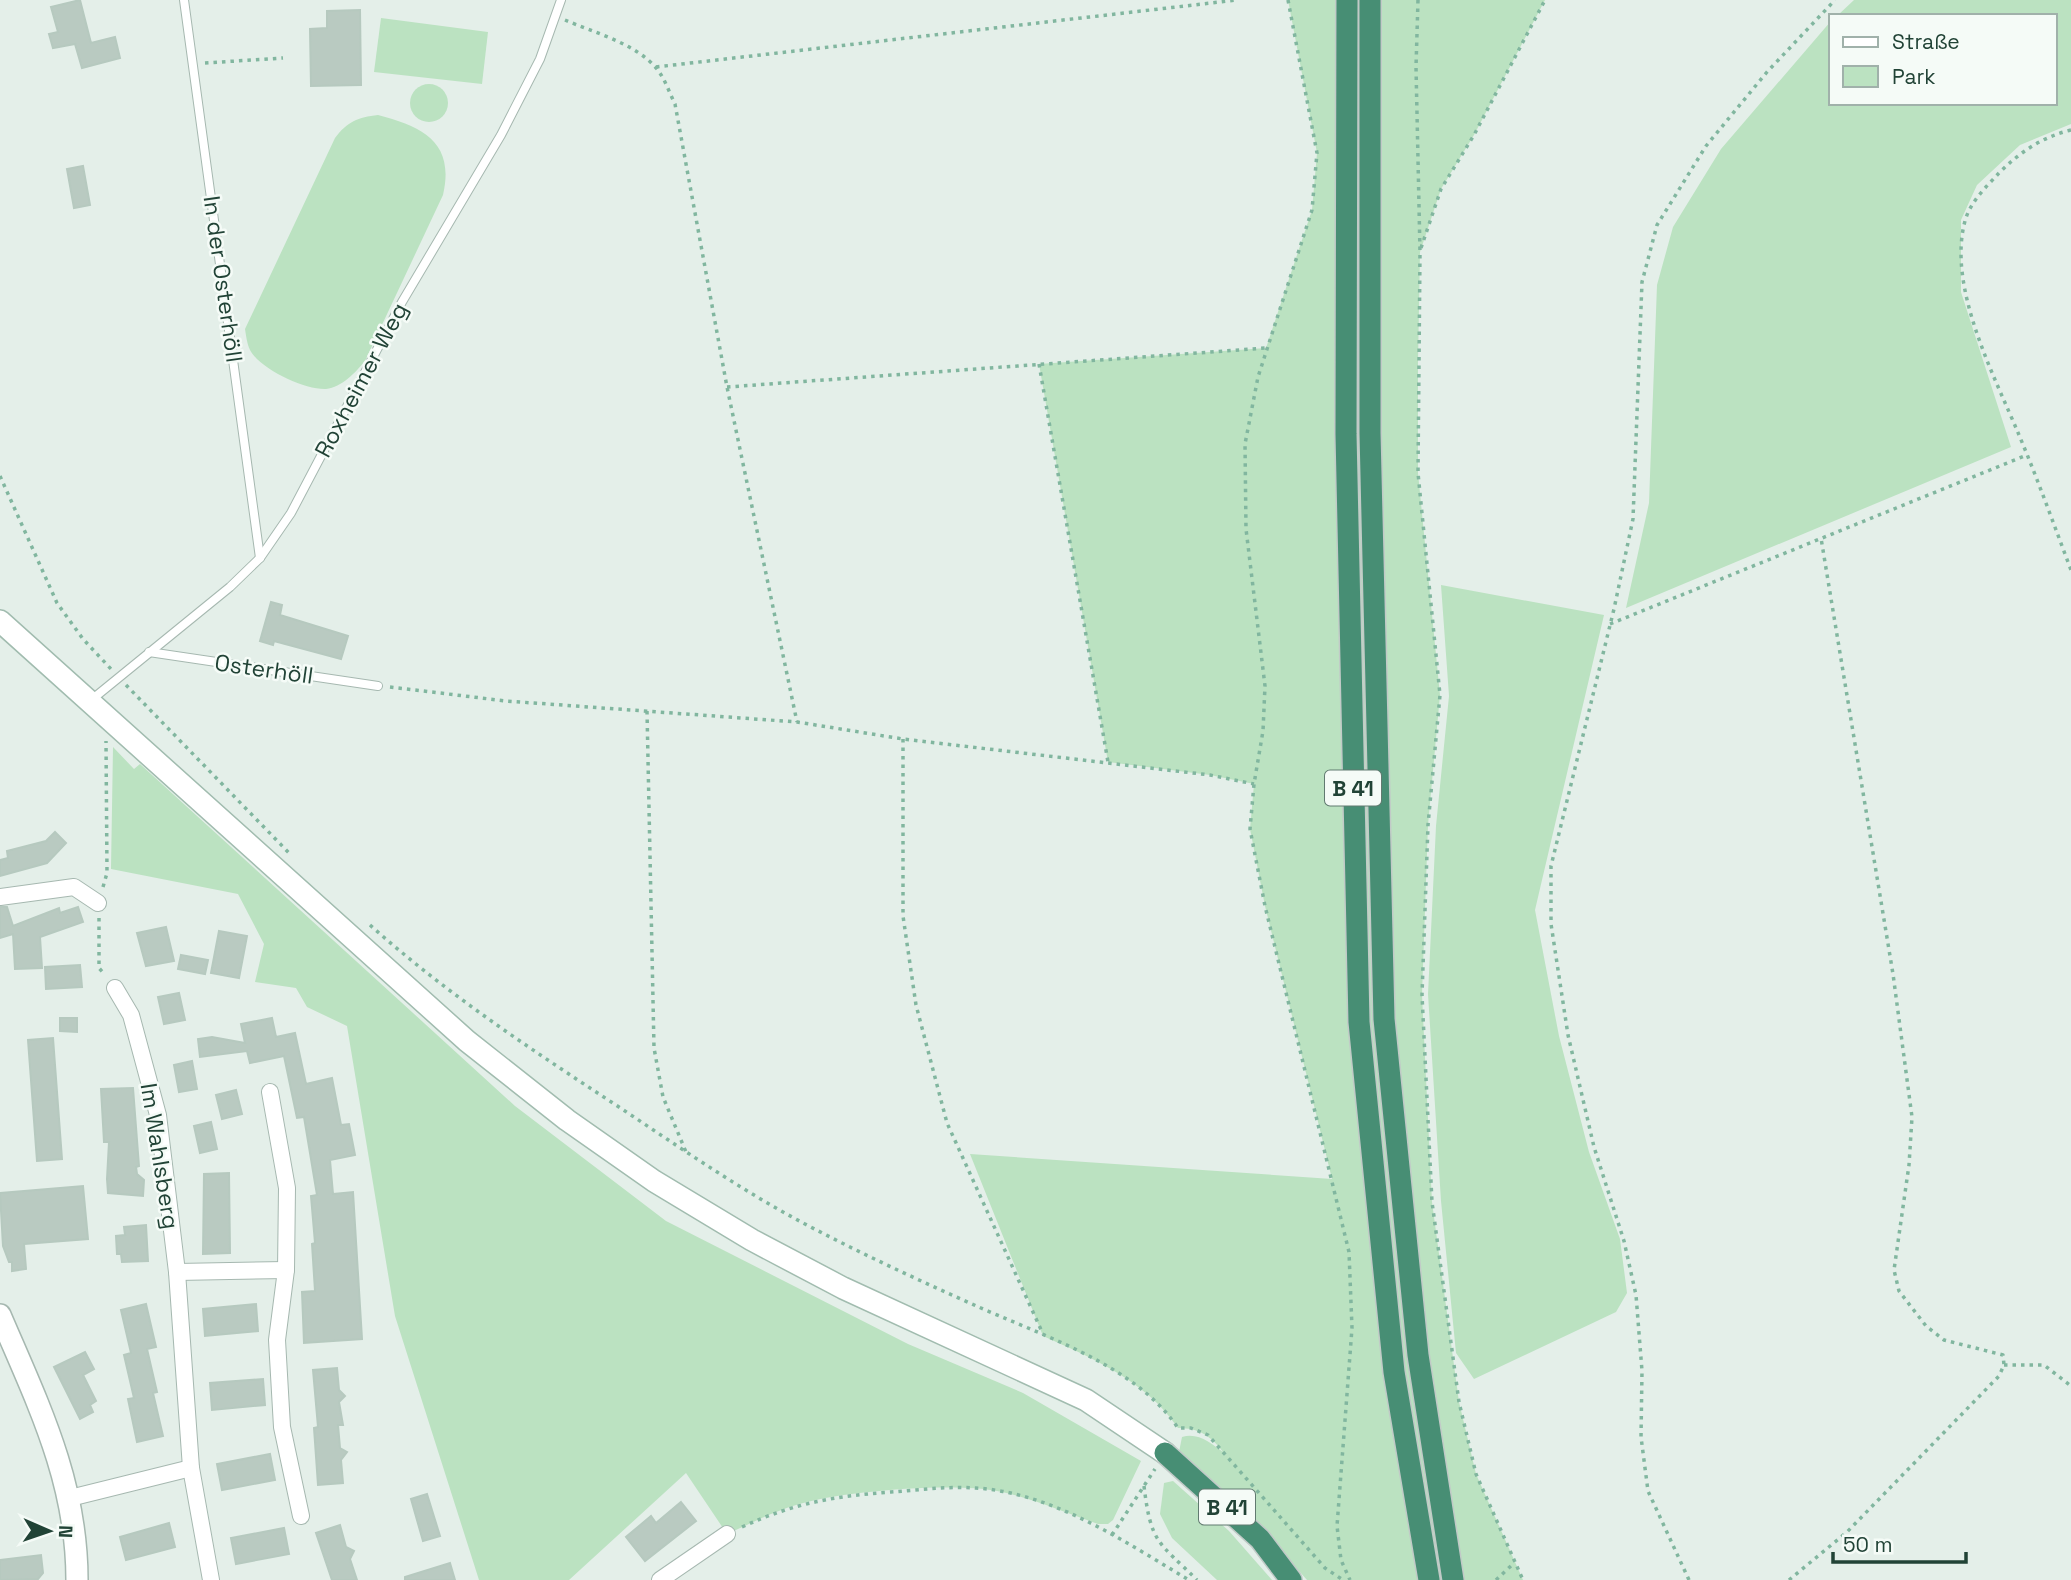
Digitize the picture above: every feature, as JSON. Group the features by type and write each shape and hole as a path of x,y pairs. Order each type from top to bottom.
{"highway":[{"name":"B 41","path":"1347,0 1346,434 1359,1022 1394,1372 1428,1575"},
{"name":"B 41","path":"1370,0 1370,433 1384,1019 1418,1355 1452,1572"},
{"name":"B 41","path":"1165,1453 1260,1539 1291,1576"}],"main road":[{"path":"0,621 116,729 467,1041 540,1100 654,1181 752,1240 843,1288 1086,1400 1165,1453"},
{"path":"0,1315 53,1440 70,1497 77,1580"}],"street":[{"path":"0,897 74,887 98,903"},
{"name":"Im Wahlsberg","path":"115,988 131,1014 158,1115 177,1272 191,1468 211,1580"},
{"path":"270,1092 287,1188 286,1270 277,1340 282,1427 300,1516"},
{"path":"177,1272 286,1270"},
{"path":"70,1497 191,1468"},
{"path":"660,1580 727,1534"}],"lane":[{"name":"In der Osterhöll","path":"184,0 260,558"},
{"name":"Roxheimer Weg","path":"88,703 260,558 291,513 401,302 501,135 540,59 561,0"},
{"name":"Osterhöll","path":"149,652 378,686"}],"path":[{"path":"656,67 1237,0"},
{"path":"1288,0 1317,153 1312,210 1266,348 1245,444 1246,529 1265,686 1263,731 1254,784 1251,829 1265,906 1349,1252 1352,1328 1337,1526 1341,1560 1350,1580"},
{"path":"1418,0 1418,473 1440,695 1428,825 1422,995 1432,1202 1451,1361 1476,1475 1522,1580"},
{"path":"1420,252 1441,189 1474,135 1545,0"},
{"path":"1689,1580 1648,1491 1641,1437 1642,1371 1636,1294 1624,1241 1594,1147 1568,1035 1551,924 1551,866 1633,519 1642,282 1657,225 1706,146 1767,72 1835,0"},
{"path":"556,17 620,44 656,67 675,104 727,387 797,722"},
{"path":"192,64 283,58"},
{"path":"2071,130 2057,133 2020,152 1981,192 1965,220 1964,291 1981,343 2071,570"},
{"path":"727,387 1266,348"},
{"path":"1039,364 1108,762"},
{"path":"1610,624 2027,455"},
{"path":"0,476 57,603 83,639 297,861"},
{"path":"1789,1580 1847,1532 1999,1376 2004,1365 2003,1355 1944,1340 1926,1326 1899,1291 1894,1270 1912,1117 1891,961 1821,538"},
{"path":"378,686 506,701 797,722 903,738 1210,775 1254,784"},
{"path":"647,711 654,1048 663,1097 686,1152"},
{"path":"115,988 99,968 98,903 107,873 105,743 116,729"},
{"path":"903,738 903,916 916,1005 947,1123 1044,1336"},
{"path":"360,916 412,962 521,1043 728,1181 806,1225 915,1279 1100,1361 1164,1407 1178,1427 1191,1428 1208,1435 1325,1568 1343,1580"},
{"path":"2004,1365 2044,1365 2071,1386"},
{"path":"1112,1535 1165,1453"},
{"path":"1144,1486 1149,1521 1156,1541 1198,1580"},
{"path":"727,1534 797,1504 825,1498 957,1488 995,1490 1027,1498 1112,1535 1189,1580"},
{"path":"1496,1580 1514,1563"}],"green space":[{"path":"1288,0 1545,0 1474,135 1441,189 1420,252 1418,363 1418,473 1440,695 1428,825 1422,995 1432,1202 1459,1402 1476,1474 1523,1580 1307,1580 1261,1528 1179,1452 1182,1437 1194,1436 1223,1452 1214,1442 1198,1431 1178,1428 1151,1397 1118,1373 1043,1336 970,1154 1332,1179 1265,906 1250,829 1254,784 1210,775 1108,762 1039,364 1266,348 1312,210 1317,153"},
{"path":"1854,0 2071,0 2071,124 2020,145 1977,185 1961,220 1961,292 2011,447 1626,608 1649,503 1657,285 1673,227 1721,149 1829,23 1829,105 2057,105 2057,14 1839,14"},
{"path":"381,18 488,32 482,84 374,72"},
{"path":"429,84 442,90 448,103 442,116 429,122 416,116 410,103 416,90"},
{"path":"378,115 409,125 432,140 440,150 444,162 446,177 443,195 365,361 352,375 337,385 326,389 307,386 273,371 255,357 249,348 245,329 335,138 354,121"},
{"path":"1441,585 1604,615 1535,910 1559,1036 1589,1152 1620,1239 1627,1293 1616,1312 1474,1379 1456,1353 1441,1201 1428,994 1436,826 1449,696"},
{"path":"113,747 134,769 140,764 515,1106 666,1221 908,1344 1023,1393 1141,1461 1113,1520 1108,1524 1098,1524 1035,1501 977,1488 896,1489 796,1505 727,1534 686,1473 569,1580 479,1580 395,1316 347,1026 307,1007 296,988 255,982 264,944 238,894 111,869"},
{"path":"1173,1481 1229,1531 1272,1580 1217,1580 1172,1538 1160,1514 1164,1483"}],"building":[{"path":"80,0 91,43 115,37 120,58 82,68 75,44 53,48 49,34 58,32 51,7"},
{"path":"360,10 361,85 311,86 310,29 327,28 327,11"},
{"path":"83,166 90,205 74,208 67,169"},
{"path":"271,602 282,605 280,615 348,636 341,659 274,641 273,645 260,641"},
{"path":"55,832 66,843 47,863 0,876 0,860 8,858 7,851 46,841"},
{"path":"0,907 7,907 13,926 59,908 60,913 78,907 83,922 40,937 42,968 15,969 13,934 0,938"},
{"path":"166,927 174,961 146,966 137,933"},
{"path":"219,931 247,936 239,978 211,973"},
{"path":"181,955 208,960 205,974 178,969"},
{"path":"80,965 82,987 46,989 45,967"},
{"path":"179,993 185,1020 164,1024 158,997"},
{"path":"60,1018 77,1018 77,1032 60,1031"},
{"path":"272,1018 276,1037 295,1033 306,1084 332,1078 341,1125 349,1124 355,1155 330,1160 333,1194 353,1192 362,1339 304,1343 302,1292 315,1291 311,1196 317,1195 304,1117 297,1118 284,1056 250,1063 247,1051 200,1057 198,1039 212,1037 245,1043 241,1024"},
{"path":"53,1038 62,1159 37,1161 28,1040"},
{"path":"192,1061 197,1089 179,1092 174,1065"},
{"path":"133,1088 139,1166 136,1167 137,1174 144,1180 143,1196 108,1193 109,1142 104,1142 101,1089"},
{"path":"236,1090 242,1114 222,1119 216,1095"},
{"path":"211,1122 217,1149 200,1153 194,1126"},
{"path":"229,1173 230,1253 203,1254 204,1174"},
{"path":"83,1186 88,1239 24,1244 26,1269 12,1271 12,1262 9,1262 3,1246 0,1193"},
{"path":"146,1225 148,1261 122,1262 121,1254 117,1254 116,1236 125,1235 124,1227"},
{"path":"146,1304 156,1347 147,1349 163,1436 137,1442 128,1399 134,1398 124,1355 131,1353 121,1310"},
{"path":"256,1304 258,1331 205,1336 203,1309"},
{"path":"85,1352 94,1369 83,1375 96,1401 90,1405 93,1412 80,1419 54,1367"},
{"path":"337,1368 339,1390 345,1396 339,1402 343,1425 338,1425 340,1448 347,1452 341,1460 343,1483 318,1485 314,1428 318,1427 313,1370"},
{"path":"263,1379 265,1405 212,1410 210,1383"},
{"path":"270,1454 275,1480 222,1490 217,1464"},
{"path":"427,1494 440,1536 423,1541 411,1499"},
{"path":"681,1502 696,1521 645,1561 626,1537 651,1516 656,1523"},
{"path":"169,1523 175,1547 126,1560 120,1537"},
{"path":"340,1525 346,1547 354,1551 350,1559 357,1580 332,1580 316,1533"},
{"path":"284,1528 289,1554 236,1564 231,1538"},
{"path":"41,1555 43,1573 38,1579 0,1580 0,1560"},
{"path":"450,1563 455,1580 405,1580 405,1577"}]}
